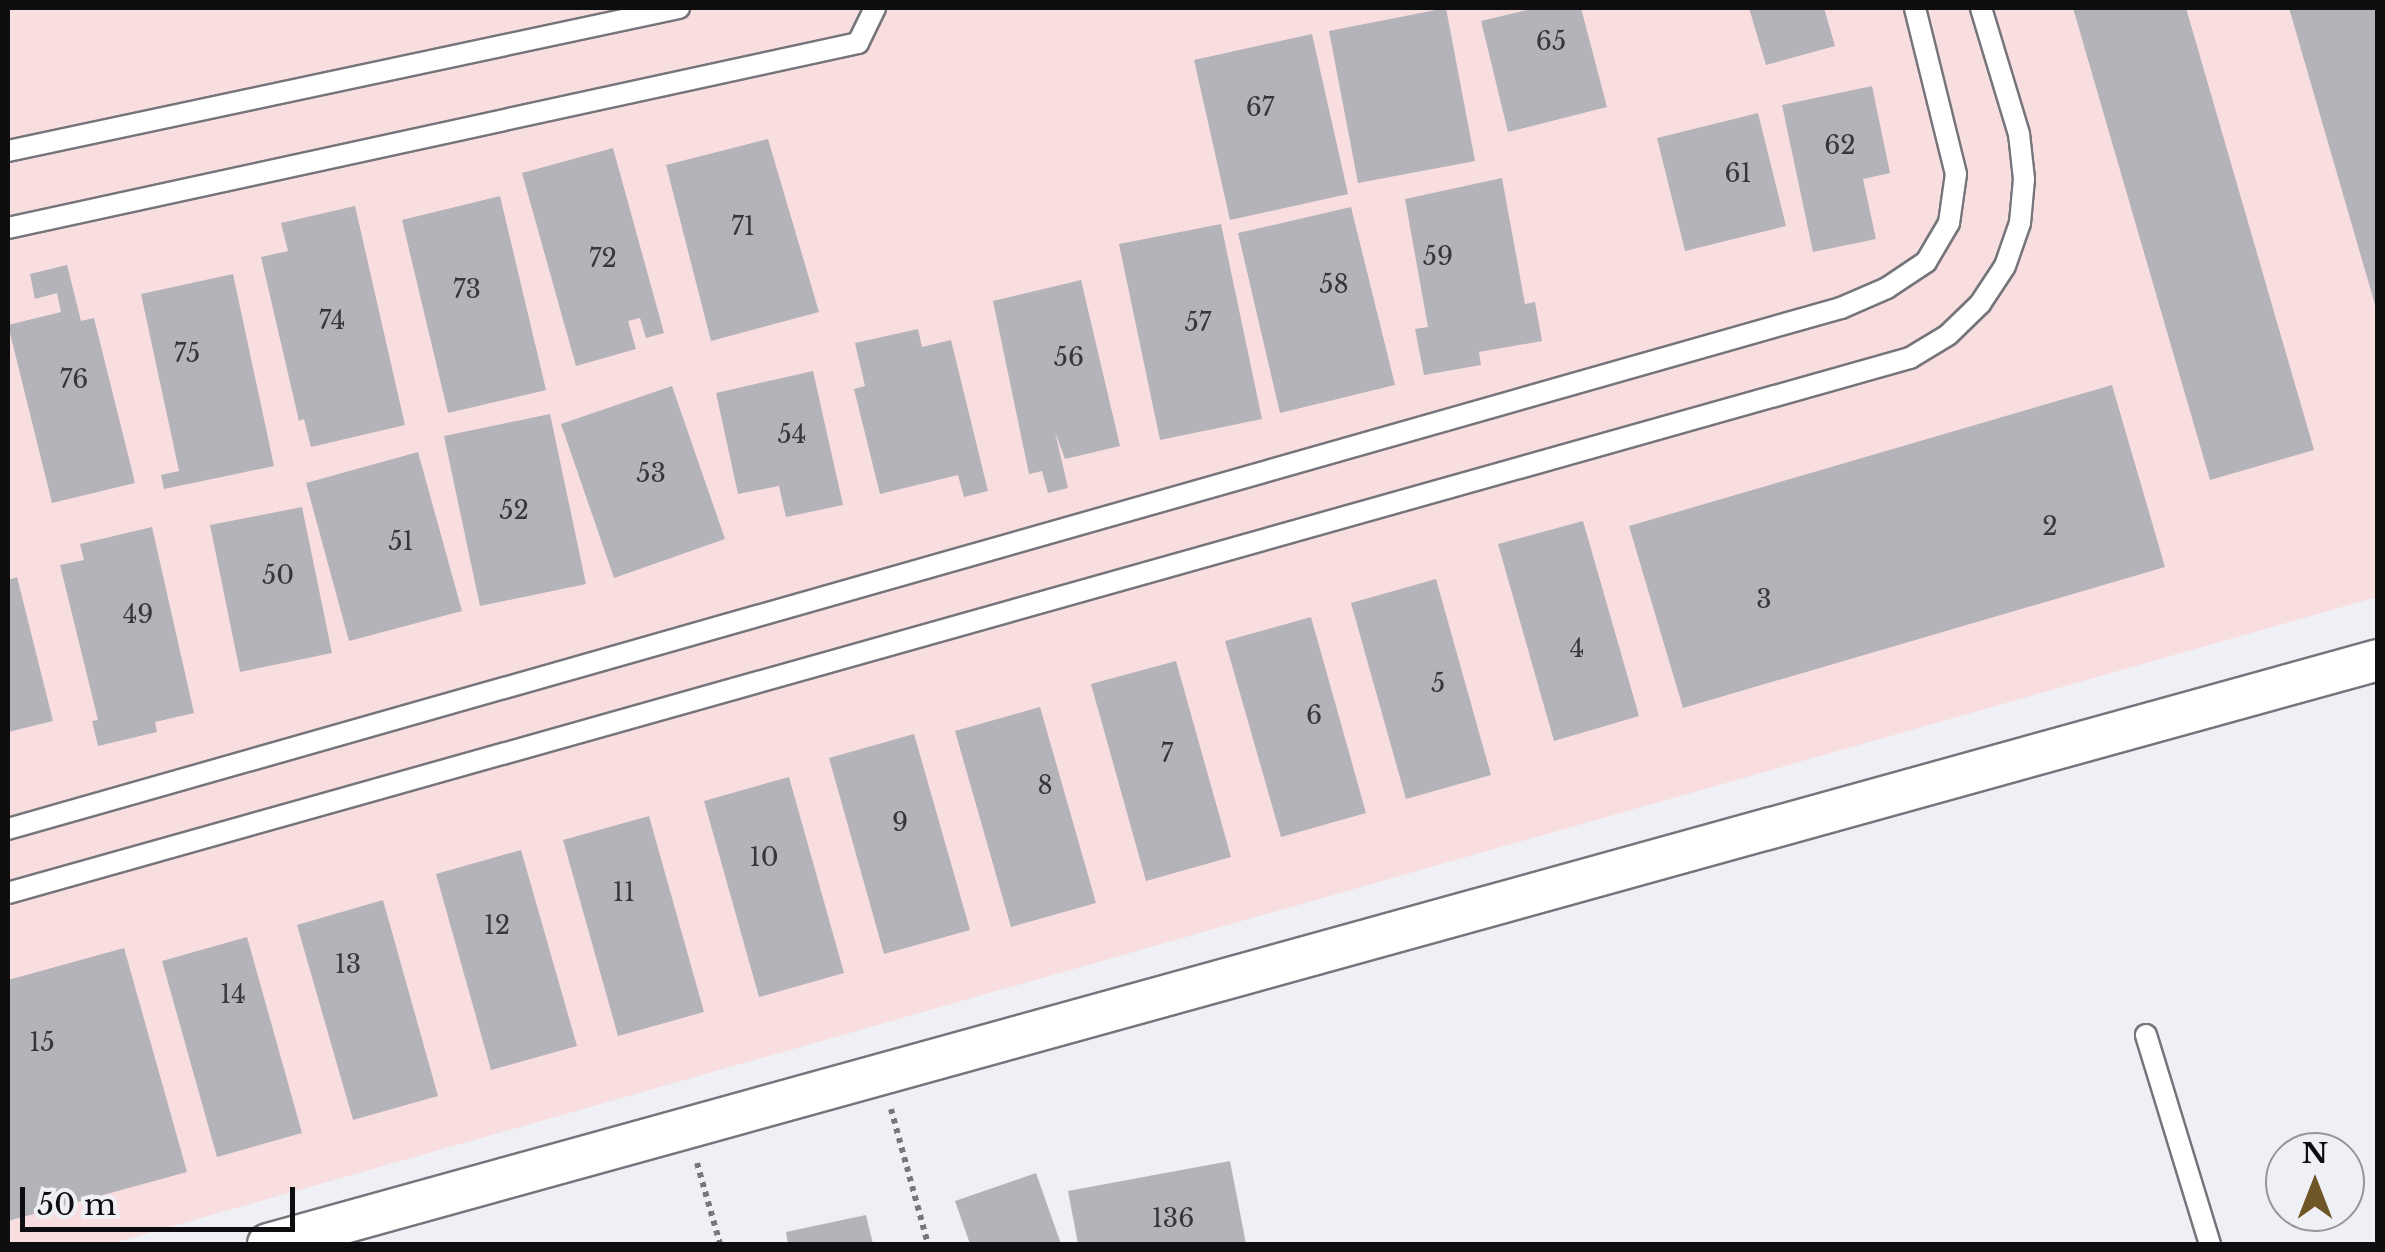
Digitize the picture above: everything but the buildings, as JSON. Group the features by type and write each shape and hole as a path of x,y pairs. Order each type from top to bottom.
{"street":[{"path":"268,1244 2378,660"}],"lane":[{"path":"8,151 680,8"},
{"path":"8,228 858,43 875,8"},
{"path":"8,829 1841,308 1887,288 1926,262 1949,222 1956,174 1915,8"},
{"path":"8,893 1910,358 1948,335 1980,304 2005,266 2020,223 2019,134 1980,8"},
{"path":"2146,1035 2210,1244"}],"path":[{"path":"881,1074 928,1244"},
{"path":"687,1128 720,1244"}],"shaded area":[{"path":"8,8 2377,8 2377,597 110,1244 8,1244"}]}
